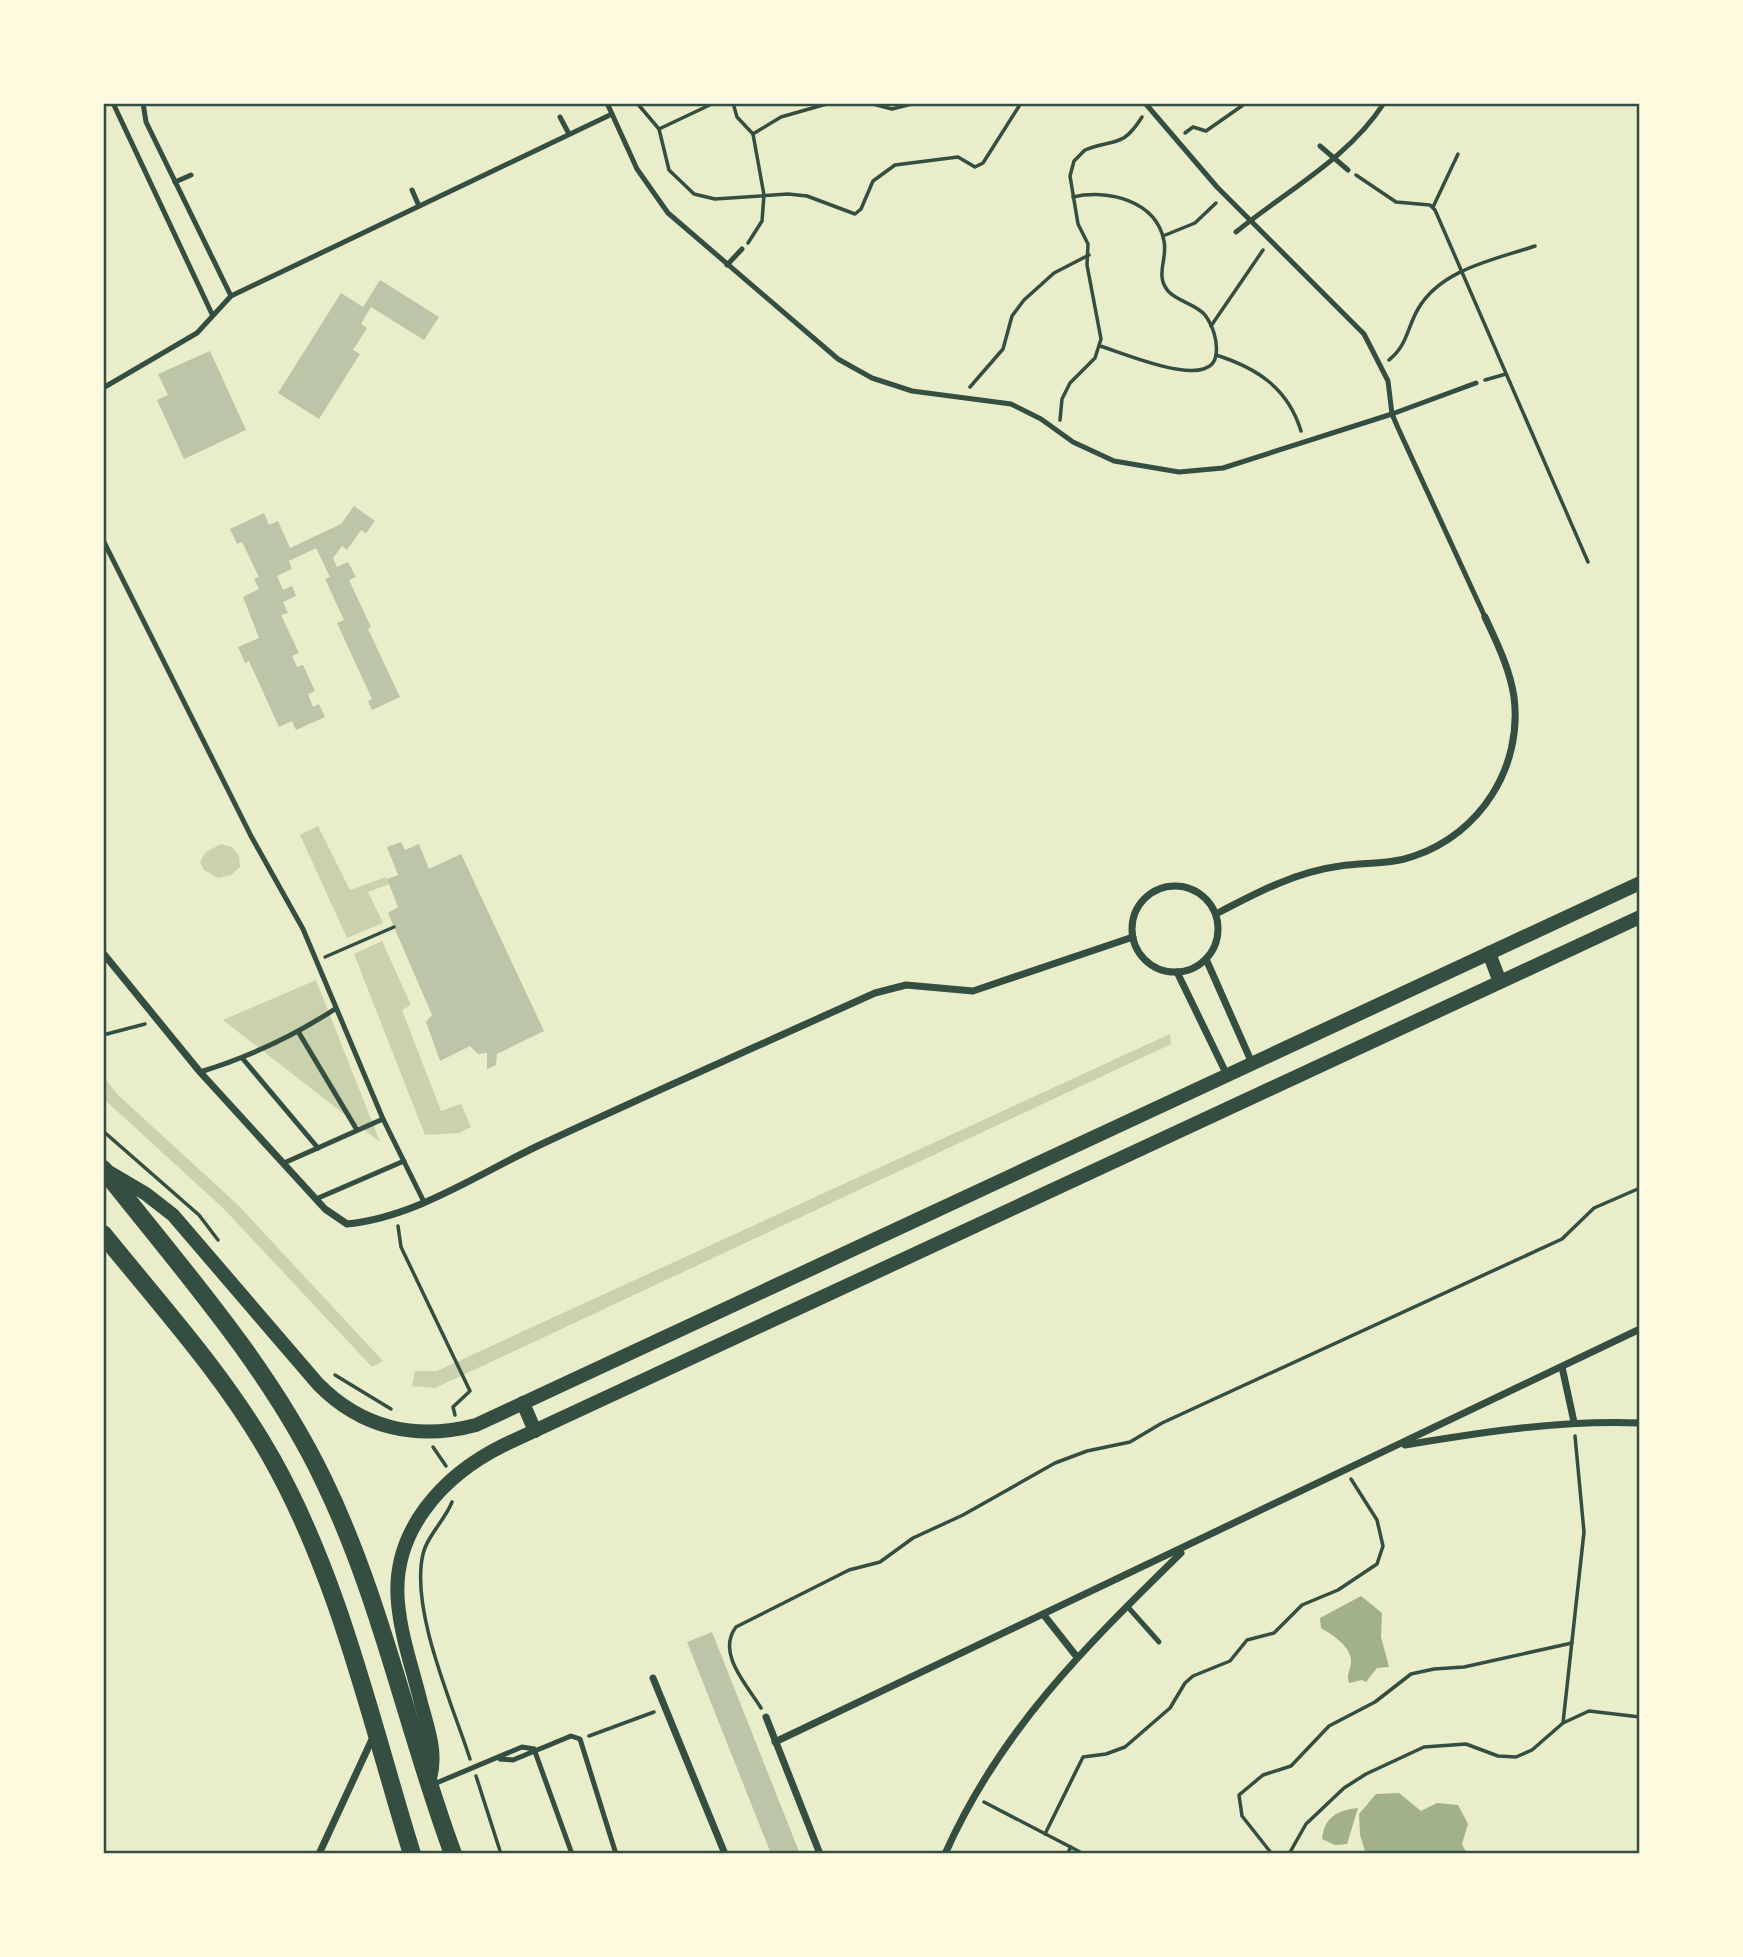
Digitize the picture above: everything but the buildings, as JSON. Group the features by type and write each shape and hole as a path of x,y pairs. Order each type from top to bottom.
{"main road":[{"path":"103,1169 146,1194 173,1216 329,1396 372,1422 423,1433 458,1430 523,1403 1640,883"},
{"path":"428,1786 433,1765 431,1743 400,1619 398,1581 404,1544 412,1527 433,1499 454,1478 486,1454 1640,917"},
{"path":"1489,953 1500,982"},
{"path":"103,1169 238,1342 304,1443 355,1553 428,1786 453,1854"},
{"path":"103,1234 208,1363 272,1458 320,1562 412,1854"},
{"path":"523,1403 535,1431"}],"street":[{"path":"1216,914 1295,876 1340,866 1413,857 1445,842 1475,818 1497,788 1505,771 1514,734 1514,696 1510,679 1485,617"},
{"path":"1171,885 1199,892 1216,914 1217,938 1206,959 1198,966 1177,972 1166,971 1145,960 1133,937 1132,923 1145,898 1171,885"},
{"path":"103,953 200,1072 325,1209 347,1224 395,1213 424,1202 543,1143 875,993 906,985 973,991 1133,937"},
{"path":"1206,959 1252,1063"},
{"path":"1177,972 1227,1075"},
{"path":"775,1742 1640,1329"},
{"path":"1562,1367 1574,1423"},
{"path":"1397,1446 1487,1432 1574,1423 1640,1423"},
{"path":"945,1854 973,1796 1014,1730 1077,1657 1187,1547"},
{"path":"1042,1614 1077,1657"},
{"path":"653,1678 725,1854"},
{"path":"766,1717 820,1854"},
{"path":"319,1854 375,1734"}],"lane":[{"path":"113,103 212,314"},
{"path":"143,103 146,122 231,296"},
{"path":"607,103 637,169 655,198 681,226 823,347 854,369 912,391 1011,404 1114,461 1179,472 1223,468 1392,414 1476,383"},
{"path":"1236,232 1335,157 1363,132 1384,103"},
{"path":"1146,104 1223,194 1353,321 1381,365 1388,381 1392,414 1485,617"},
{"path":"103,388 187,340 231,296 612,114"},
{"path":"560,117 569,134"},
{"path":"1320,146 1348,170"},
{"path":"175,182 191,175"},
{"path":"412,190 419,206"},
{"path":"727,264 742,249"},
{"path":"103,540 317,961 383,1119 424,1202"},
{"path":"200,1072 243,1059 299,1033 335,1009"},
{"path":"299,1033 357,1130"},
{"path":"243,1059 318,1148"},
{"path":"284,1163 383,1119"},
{"path":"316,1199 404,1161"},
{"path":"1128,1606 1159,1642"},
{"path":"428,1786 500,1759 522,1747 534,1749 571,1736 580,1739 616,1854"},
{"path":"534,1749 572,1854"}],"path":[{"path":"637,103 659,129 669,170 694,194 715,199 764,195 807,197 855,214 862,209 873,181 895,165 958,157 975,167 983,163 1021,103"},
{"path":"659,129 714,103"},
{"path":"733,103 737,117 753,134 764,195 762,221 742,249"},
{"path":"753,134 781,117 830,103"},
{"path":"869,103 892,109 916,103"},
{"path":"1193,127 1206,131 1246,103"},
{"path":"1061,433 1062,398 1070,383 1096,358 1100,346 1087,265 1088,255 1070,176 1079,155 1092,147 1106,146 1122,139 1137,125 1146,104"},
{"path":"1458,154 1433,207 1588,562"},
{"path":"1348,170 1396,202 1433,207"},
{"path":"1073,197 1095,192 1129,200 1148,215 1163,236 1165,252 1161,270 1164,285 1172,295 1201,311 1217,342 1216,355 1207,369 1190,373 1100,346"},
{"path":"1163,236 1195,223 1223,194"},
{"path":"1211,326 1271,240"},
{"path":"1381,365 1402,347 1419,307 1433,289 1462,271 1535,246"},
{"path":"961,398 1003,349 1012,316 1024,300 1054,273 1088,255"},
{"path":"1216,355 1243,363 1270,381 1291,405 1303,443"},
{"path":"1476,383 1506,374"},
{"path":"317,961 394,927"},
{"path":"103,1035 157,1021"},
{"path":"103,1131 199,1215 223,1247"},
{"path":"766,1717 728,1653 729,1639 736,1627 849,1570 880,1562 913,1538 963,1514 1055,1462 1087,1451 1130,1442 1168,1420 1562,1239 1594,1208 1640,1188"},
{"path":"395,1213 401,1247 470,1391 453,1407 458,1430"},
{"path":"327,1368 347,1385 394,1410"},
{"path":"1563,1723 1584,1532 1574,1423"},
{"path":"423,1433 454,1478 454,1500 424,1550 419,1578 422,1608 501,1854"},
{"path":"1045,1834 1083,1756 1106,1754 1125,1747 1170,1708 1185,1683 1194,1676 1230,1661 1247,1640 1274,1633 1302,1605 1338,1590 1377,1564 1384,1546 1377,1520 1346,1471"},
{"path":"1272,1854 1242,1816 1239,1795 1263,1775 1291,1766 1316,1737 1336,1720 1365,1707 1401,1680 1422,1671 1464,1667 1572,1643"},
{"path":"580,1739 666,1708"},
{"path":"1289,1854 1318,1811 1366,1774 1424,1747 1466,1744 1498,1756 1516,1757 1532,1750 1563,1723 1588,1711 1640,1717"},
{"path":"973,1796 1084,1854"},
{"path":"1067,1854 1071,1847"}],"shaded area":[{"path":"318,826 350,890 386,877 389,884 368,892 383,923 347,938 300,835"},
{"path":"221,844 232,847 239,856 240,867 231,875 218,878 204,870 200,862 206,852"},
{"path":"382,941 411,1005 402,1010 441,1111 461,1104 471,1127 459,1133 425,1135 354,954"},
{"path":"316,980 380,1142 223,1020"},
{"path":"1170,1034 1171,1044 435,1388 412,1386 415,1371 437,1371"},
{"path":"103,1076 117,1094 238,1205 383,1361 372,1367 224,1209 106,1101 103,1097"},
{"path":"1361,1596 1382,1613 1381,1637 1389,1667 1377,1668 1366,1682 1362,1680 1349,1683 1351,1664 1348,1650 1321,1628 1320,1618"},
{"path":"1399,1793 1421,1811 1437,1803 1458,1805 1468,1824 1462,1844 1467,1854 1366,1854 1360,1835 1359,1814 1376,1794"},
{"path":"1358,1808 1347,1844 1335,1845 1322,1839 1323,1831 1333,1816"}]}
